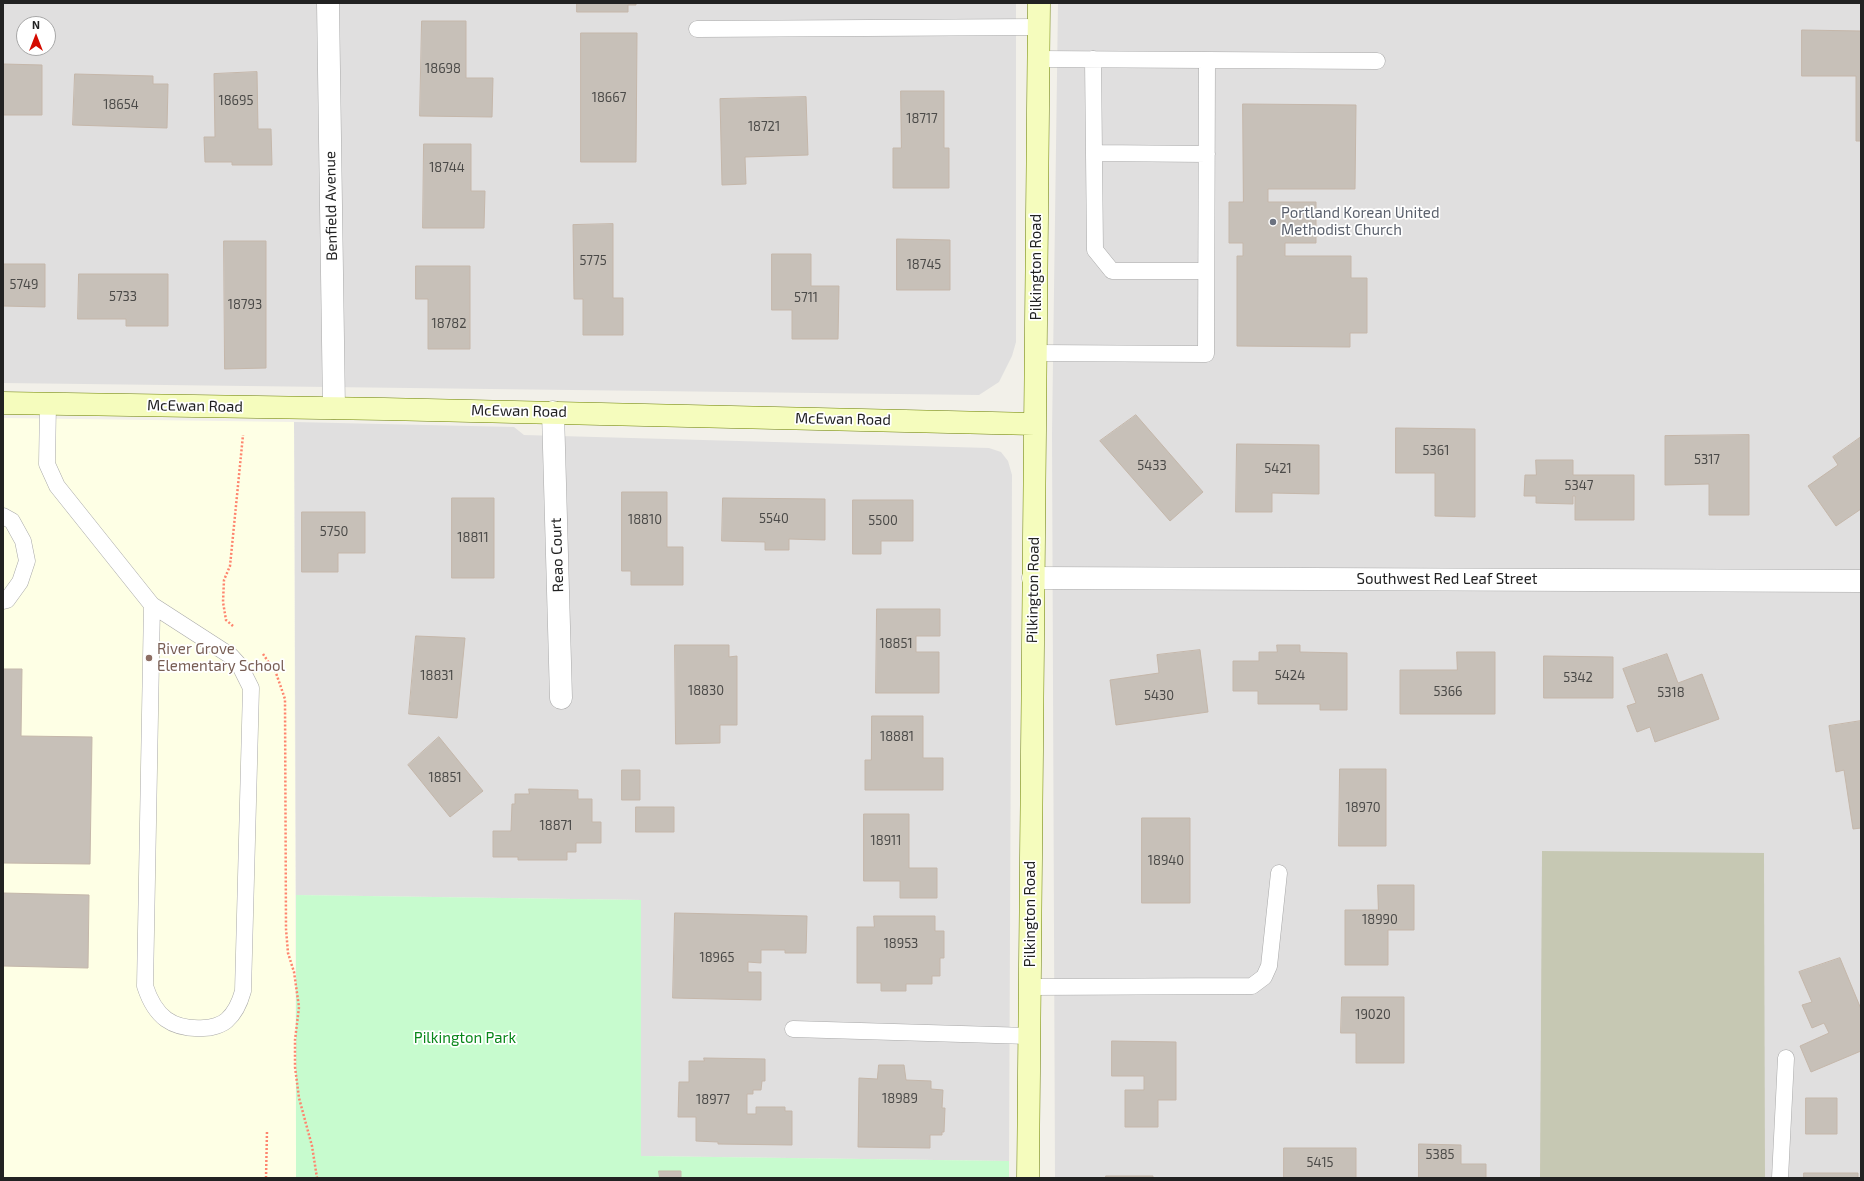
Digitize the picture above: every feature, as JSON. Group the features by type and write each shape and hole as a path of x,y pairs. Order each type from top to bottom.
{"street":[{"name":"Benfield Avenue","path":"328,3 334,408"},
{"name":"Pilkington Road","path":"1028,1178 1038,3"},
{"name":"McEwan Road","path":"3,403 553,412 1035,424"},
{"name":"Reao Court","path":"553,412 561,698"},
{"name":"Southwest Red Leaf Street","path":"1033,578 1861,581"}],"lane":[{"path":"697,29 1038,26"},
{"path":"1038,59 1377,61"},
{"path":"1093,59 1095,250 1112,271 1206,271"},
{"path":"1036,353 1206,354 1207,60"},
{"path":"1094,153 1207,154"},
{"path":"48,404 47,464 57,486 152,605 231,656 240,666 251,688 243,991 238,1006 226,1021 210,1028 191,1029 174,1025 162,1016 150,1002 145,986 152,605"},
{"path":"3,516 12,521 23,541 26,561 20,582 6,600 3,601"},
{"path":"1029,987 1252,986 1264,977 1269,966 1279,873"},
{"path":"793,1029 1029,1036"},
{"path":"1780,1178 1786,1058"}],"path":[{"path":"288,953 294,972 299,1007 295,1040 295,1067 299,1098 312,1146 318,1178"},
{"path":"266,1178 267,1131"}],"shaded area":[{"path":"3,3 1016,3 1016,342 1012,356 999,382 979,395 3,383"},
{"path":"1058,3 1861,3 1861,1178 1055,1178 1052,434"},
{"name":"River Grove Elementary School","path":"3,418 294,422 296,1178 3,1178"},
{"path":"294,422 514,427 524,435 989,448 1001,452 1008,461 1012,475 1009,1161 641,1156 641,900 296,895"},
{"path":"1542,851 1764,853 1765,1178 1540,1178"}],"green space":[{"name":"Pilkington Park","path":"296,895 641,900 641,1156 1009,1161 1009,1178 296,1178"}],"building":[{"path":"577,3 636,3 636,5 628,5 628,12 577,12"},
{"path":"422,21 466,21 466,78 493,78 492,117 420,116"},
{"path":"1802,30 1861,31 1861,141 1856,141 1856,76 1802,76"},
{"path":"581,33 637,33 636,162 581,162"},
{"path":"3,64 42,65 42,115 3,115"},
{"path":"257,72 258,129 271,129 272,165 232,165 232,162 205,162 204,137 215,137 214,74"},
{"path":"75,74 153,76 153,84 168,84 167,128 73,125"},
{"path":"901,91 944,91 944,148 949,148 949,188 893,188 893,148 901,148"},
{"path":"806,97 808,155 745,157 746,184 722,185 720,99"},
{"name":"Portland Korean United Methodist Church","path":"1243,104 1356,105 1355,189 1268,189 1268,202 1316,202 1316,243 1285,243 1285,256 1351,256 1351,278 1367,278 1367,333 1350,333 1350,347 1237,346 1237,256 1243,256 1243,243 1229,243 1229,202 1243,202"},
{"path":"424,144 471,144 471,191 485,191 484,228 423,228"},
{"path":"613,224 613,298 623,298 623,335 583,335 583,299 574,299 573,225"},
{"path":"897,239 950,240 950,290 897,290"},
{"path":"224,241 266,241 266,368 225,369"},
{"path":"772,254 811,254 811,286 839,286 838,339 792,339 792,310 772,310"},
{"path":"3,264 45,264 45,307 3,306"},
{"path":"416,266 470,266 470,349 428,349 428,299 416,299"},
{"path":"79,274 168,274 168,326 126,326 126,319 78,319"},
{"path":"1136,415 1203,492 1170,521 1100,441"},
{"path":"1396,428 1475,429 1475,517 1435,516 1435,473 1396,473"},
{"path":"1749,435 1749,515 1709,515 1709,484 1665,485 1665,436"},
{"path":"1861,437 1861,509 1836,526 1808,486 1838,465 1833,457"},
{"path":"1237,444 1319,445 1319,494 1272,493 1272,512 1236,512"},
{"path":"1536,460 1573,460 1573,475 1634,475 1634,520 1575,520 1575,496 1573,496 1573,504 1536,503 1536,496 1524,496 1525,475 1536,475"},
{"path":"622,492 667,492 667,547 683,547 683,585 631,585 631,571 622,571"},
{"path":"452,498 494,498 494,578 452,578"},
{"path":"723,498 825,499 825,540 789,539 789,550 765,550 765,542 722,541"},
{"path":"853,500 913,500 913,541 881,541 881,554 853,554"},
{"path":"302,512 365,512 365,553 338,553 338,572 302,572"},
{"path":"877,609 940,609 940,636 916,636 916,652 939,652 939,693 876,693"},
{"path":"416,636 465,638 457,718 409,714"},
{"path":"675,645 729,645 729,657 737,656 737,725 720,725 720,743 676,744"},
{"path":"1277,645 1300,645 1300,652 1347,653 1347,710 1320,710 1320,704 1258,704 1258,691 1233,691 1233,661 1259,661 1259,652 1277,652"},
{"path":"1200,650 1208,712 1116,725 1110,680 1159,673 1157,655"},
{"path":"1457,652 1495,652 1495,714 1400,714 1400,670 1457,670"},
{"path":"1667,654 1678,683 1702,674 1719,719 1655,742 1650,727 1637,732 1627,706 1636,703 1623,669"},
{"path":"1544,656 1613,657 1613,698 1544,698"},
{"path":"3,669 22,669 21,736 92,737 90,864 3,863"},
{"path":"872,716 923,716 923,758 943,758 943,790 865,790 865,760 871,760"},
{"path":"1861,721 1861,828 1853,829 1844,770 1836,772 1829,726"},
{"path":"439,737 483,791 450,817 408,765"},
{"path":"1340,769 1386,769 1386,846 1339,846"},
{"path":"622,770 640,770 640,800 622,800"},
{"path":"529,789 578,790 578,799 592,799 592,822 601,822 601,843 576,843 576,852 567,852 567,860 518,860 518,857 493,857 493,831 511,831 512,804 515,804 515,794 529,794"},
{"path":"636,807 674,807 674,832 636,832"},
{"path":"864,814 909,814 909,868 937,868 937,898 900,898 900,881 864,881"},
{"path":"1142,818 1190,818 1190,903 1142,903"},
{"path":"1378,885 1414,885 1414,930 1388,930 1388,965 1345,965 1345,910 1378,910"},
{"path":"3,893 89,895 88,968 3,966"},
{"path":"675,913 807,916 806,953 785,953 785,950 761,950 761,963 748,962 748,972 761,972 761,1000 673,998"},
{"path":"874,916 935,916 935,931 944,931 944,958 940,958 940,976 932,976 932,984 906,984 906,991 881,991 881,983 857,983 857,927 874,927"},
{"path":"1840,958 1861,1009 1861,1051 1811,1072 1800,1046 1829,1033 1824,1023 1812,1028 1802,1005 1812,1002 1799,972"},
{"path":"1342,997 1404,997 1404,1063 1356,1063 1356,1033 1341,1033"},
{"path":"1112,1041 1176,1042 1176,1100 1158,1100 1158,1127 1125,1127 1125,1090 1144,1090 1144,1076 1112,1076"},
{"path":"704,1058 765,1059 765,1081 762,1081 761,1090 753,1090 753,1094 747,1094 747,1114 756,1114 756,1107 785,1107 785,1111 792,1111 792,1145 718,1144 718,1142 696,1141 696,1117 678,1117 679,1082 689,1082 689,1061 704,1061"},
{"path":"879,1065 904,1065 906,1080 931,1081 931,1089 943,1090 942,1108 945,1108 944,1132 942,1132 942,1135 930,1135 930,1148 858,1147 859,1078 877,1079"},
{"path":"1806,1098 1837,1098 1837,1134 1806,1134"},
{"path":"1419,1144 1461,1145 1461,1164 1486,1164 1486,1178 1419,1178"},
{"path":"1284,1148 1356,1148 1356,1178 1284,1178"},
{"path":"659,1171 681,1171 681,1178 660,1178"},
{"path":"1804,1173 1858,1173 1858,1178 1804,1178"},
{"path":"1106,1176 1153,1176 1153,1178 1106,1178"}],"place":[{"name":"Portland Korean United Methodist Church","path":"1273,222"},
{"name":"River Grove Elementary School","path":"149,658"}]}
